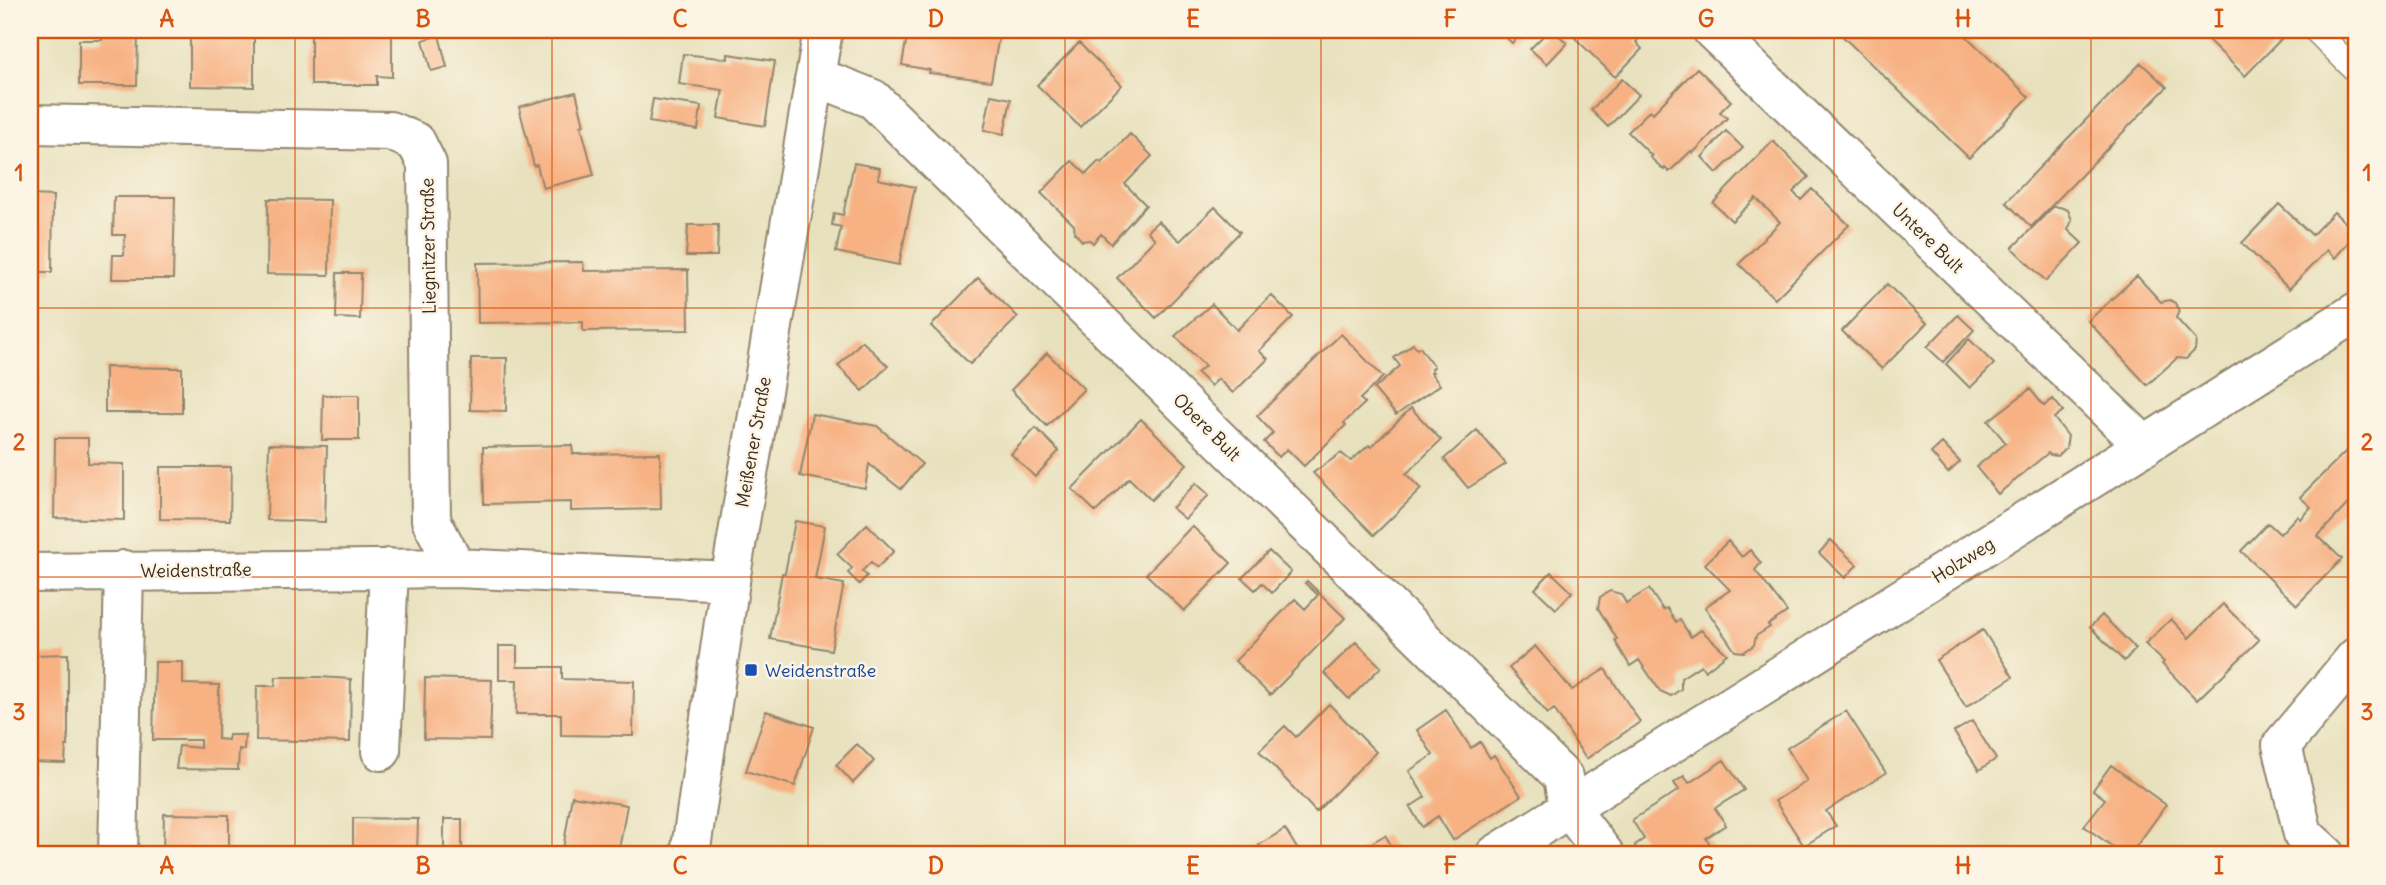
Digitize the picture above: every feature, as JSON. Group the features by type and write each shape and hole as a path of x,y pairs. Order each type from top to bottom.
{"street":[{"name":"Meißener Straße","path":"690,855 730,581 823,30"},
{"name":"Untere Bult","path":"1712,30 2144,446"},
{"name":"Obere Bult","path":"814,80 835,84 873,99 1563,778 1569,807"},
{"name":"Liegnitzer Straße","path":"30,124 390,131 416,142 427,164 431,520 456,568"},
{"name":"Holzweg","path":"1495,855 2356,312"},
{"path":"381,751 388,568"},
{"name":"Weidenstraße","path":"30,573 456,568 730,581"},
{"name":"Weidenstraße","path":"118,855 124,570"},
{"path":"2326,855 2303,834 2282,745 2356,657"},
{"path":"1569,807 1605,855"}],"lane":[{"path":"2315,30 2356,71"}],"building":[{"path":"311,30 392,30 392,77 377,76 377,85 311,85"},
{"path":"908,30 1000,30 991,81 929,73 930,70 902,65"},
{"path":"1498,30 1524,30 1512,43"},
{"path":"1549,30 1553,30 1567,43 1547,64 1530,49"},
{"path":"1583,30 1647,30 1636,42 1642,49 1615,77 1575,38"},
{"path":"1836,30 1960,30 2029,97 1969,158"},
{"path":"2198,30 2290,30 2245,76"},
{"path":"102,31 138,32 137,85 79,85 79,40 102,40"},
{"path":"439,35 447,67 431,71 423,40"},
{"path":"190,37 254,38 254,87 190,86"},
{"path":"1079,43 1122,85 1080,127 1037,85"},
{"path":"683,54 728,59 728,54 775,61 765,126 718,118 723,90 679,84"},
{"path":"2141,63 2167,87 2031,227 2006,202"},
{"path":"1697,68 1731,101 1720,112 1727,118 1693,153 1691,151 1669,172 1650,157 1652,156 1628,132 1650,110 1653,113"},
{"path":"1622,79 1639,95 1608,127 1591,110"},
{"path":"576,92 584,125 581,126 594,175 543,188 537,165 534,166 519,107"},
{"path":"991,95 1011,99 1004,134 984,130"},
{"path":"653,99 701,106 698,130 649,122"},
{"path":"1726,131 1743,148 1717,173 1702,157"},
{"path":"1130,134 1152,156 1125,184 1146,205 1111,244 1101,234 1093,243 1090,240 1082,241 1075,233 1074,225 1041,193 1072,161 1086,174 1099,161 1102,163"},
{"path":"1773,141 1809,177 1793,192 1801,200 1812,189 1849,225 1775,299 1739,264 1780,222 1756,198 1732,221 1713,203"},
{"path":"854,163 880,168 878,179 915,187 899,265 836,252 841,227 832,225 834,213 843,215"},
{"path":"30,195 53,196 52,272 30,272"},
{"path":"114,197 175,197 173,279 112,279 113,255 124,255 125,235 113,235"},
{"path":"268,199 330,200 329,275 267,274"},
{"path":"2279,204 2312,235 2334,212 2356,233 2335,258 2327,250 2289,289 2242,243"},
{"path":"1215,207 1240,232 1156,318 1117,278 1155,239 1147,231 1158,221 1180,241"},
{"path":"2053,207 2068,210 2072,220 2068,230 2082,243 2046,281 2012,248"},
{"path":"688,225 718,225 717,256 686,256"},
{"path":"583,262 584,271 688,270 689,330 583,331 583,322 478,323 477,263"},
{"path":"337,273 361,273 360,319 336,318"},
{"path":"2137,276 2161,302 2170,300 2175,303 2179,311 2176,318 2196,340 2195,350 2186,359 2177,358 2147,385 2088,321"},
{"path":"978,278 1018,317 970,364 931,326"},
{"path":"1887,284 1927,323 1882,369 1842,331"},
{"path":"1271,295 1293,317 1259,351 1268,359 1233,393 1218,379 1211,386 1197,373 1205,366 1175,336 1212,304 1237,330"},
{"path":"1958,315 1974,330 1943,362 1927,347"},
{"path":"1341,334 1383,377 1360,399 1365,403 1344,423 1346,425 1304,466 1287,449 1279,457 1264,442 1273,433 1257,416"},
{"path":"1969,339 1994,364 1970,388 1946,364"},
{"path":"862,341 888,366 863,391 838,366"},
{"path":"1413,344 1417,349 1420,347 1434,367 1431,373 1440,385 1396,415 1374,389 1400,366 1394,358"},
{"path":"1047,353 1084,389 1047,426 1011,390"},
{"path":"30,357 38,358 37,394 30,394"},
{"path":"471,358 507,358 506,411 470,410"},
{"path":"105,367 182,368 182,413 105,413"},
{"path":"2030,389 2044,406 2053,399 2063,411 2054,418 2068,436 2066,448 2058,456 2048,453 1998,494 1976,467 2006,443 1988,421"},
{"path":"323,395 359,395 359,440 322,440"},
{"path":"1411,408 1441,440 1406,474 1421,489 1374,535 1313,473 1341,453 1351,461 1369,445 1371,447"},
{"path":"812,414 877,426 922,464 901,489 869,464 865,488 800,476"},
{"path":"1141,419 1187,464 1151,500 1129,478 1096,512 1072,489"},
{"path":"1036,428 1059,451 1035,477 1011,454"},
{"path":"1477,430 1506,464 1468,488 1444,459"},
{"path":"55,438 88,438 88,463 124,464 124,520 54,518"},
{"path":"1942,443 1960,462 1948,473 1931,453"},
{"path":"269,444 327,446 325,522 267,520"},
{"path":"572,445 573,454 660,453 661,509 571,511 571,502 484,504 483,447"},
{"path":"2350,447 2356,453 2356,495 2318,536 2342,559 2297,605 2241,551 2268,523 2280,534 2297,516 2300,519 2311,507 2300,497"},
{"path":"160,467 231,467 230,520 160,519"},
{"path":"1196,483 1209,495 1185,519 1172,508"},
{"path":"795,521 825,526 815,579 844,584 831,650 770,639"},
{"path":"867,524 894,551 877,568 871,562 862,571 867,576 859,584 848,573 852,568 837,554"},
{"path":"1192,526 1231,563 1184,611 1146,574"},
{"path":"1831,540 1857,565 1845,578 1819,553"},
{"path":"1728,541 1742,557 1750,550 1761,563 1755,570 1787,612 1756,636 1754,645 1744,652 1735,651 1705,607 1730,590 1705,564"},
{"path":"1269,551 1291,572 1272,593 1262,583 1255,590 1242,578"},
{"path":"1551,572 1572,592 1556,609 1535,589"},
{"path":"1307,581 1345,618 1270,695 1235,661 1295,599 1305,609 1318,595 1305,583"},
{"path":"1649,589 1663,610 1667,608 1676,622 1680,620 1691,637 1701,630 1727,654 1705,671 1701,665 1681,678 1681,689 1671,696 1660,691 1639,660 1630,666 1598,608 1600,597 1610,591 1621,594 1626,603"},
{"path":"2223,604 2259,640 2197,700 2145,644 2171,619 2189,638"},
{"path":"2102,615 2136,649 2124,661 2090,627"},
{"path":"1983,630 2013,677 1966,707 1936,660"},
{"path":"1356,642 1381,667 1349,699 1324,673"},
{"path":"499,646 517,646 517,667 562,667 562,679 634,681 633,736 561,735 561,714 516,714 517,680 499,680"},
{"path":"1535,646 1572,690 1605,669 1640,722 1586,759 1554,709 1548,714 1509,668"},
{"path":"68,654 68,746 65,763 30,762 30,655"},
{"path":"155,662 183,662 183,684 219,685 218,739 228,740 229,735 245,735 244,750 239,749 238,770 176,769 179,746 200,748 200,740 153,740"},
{"path":"276,677 351,679 350,742 256,740 257,686 275,686"},
{"path":"425,678 492,680 490,740 424,739"},
{"path":"1329,704 1376,752 1316,812 1259,751 1285,726 1296,737"},
{"path":"1446,710 1471,748 1480,742 1490,758 1494,755 1521,796 1453,840 1438,816 1422,827 1410,807 1425,797 1409,771 1433,755 1417,730"},
{"path":"766,711 814,727 795,786 746,771"},
{"path":"1846,711 1886,773 1826,811 1836,826 1804,846 1775,801 1807,781 1787,748"},
{"path":"1972,721 1996,759 1979,770 1954,732"},
{"path":"857,744 874,761 853,783 836,765"},
{"path":"1724,760 1744,790 1715,808 1726,825 1706,838 1717,855 1637,855 1635,845 1644,839 1632,820 1679,790 1674,783 1684,776 1689,783"},
{"path":"30,763 35,763 34,797 30,797"},
{"path":"2111,765 2166,805 2130,855 2124,855 2084,826 2105,799 2093,790"},
{"path":"572,796 627,805 618,855 562,855"},
{"path":"164,814 229,815 229,855 163,855"},
{"path":"353,818 418,819 417,855 353,855"},
{"path":"444,819 462,819 462,853 444,853"},
{"path":"1285,829 1301,855 1265,855 1259,845"},
{"path":"1385,835 1397,855 1361,855 1358,851"}],"place":[{"name":"Weidenstraße","path":"751,670"}]}
